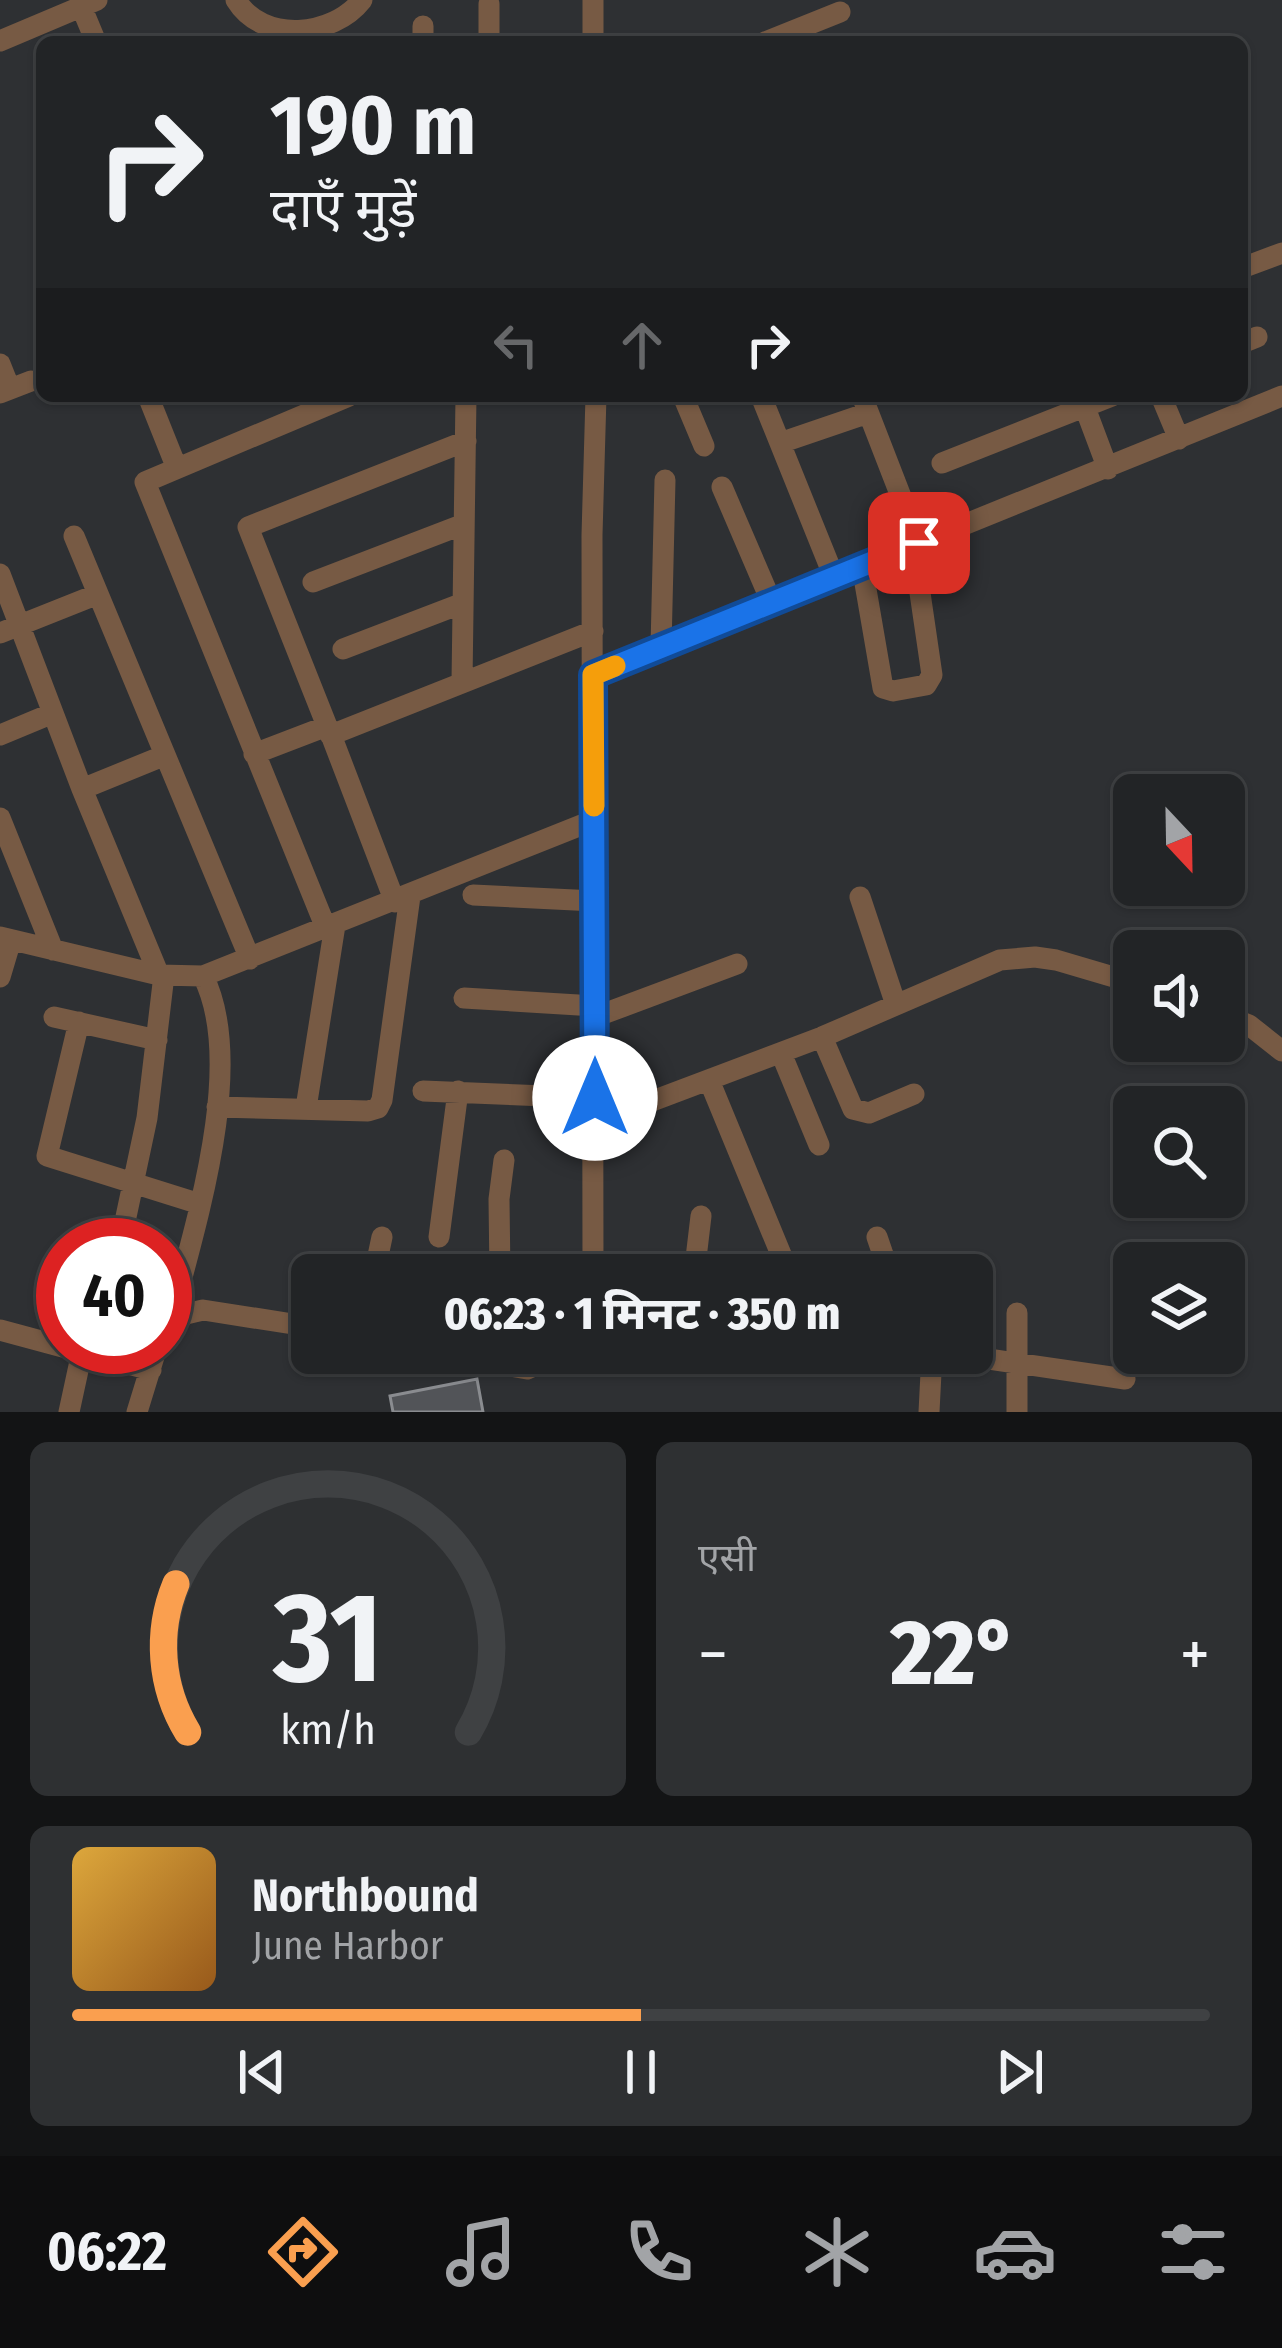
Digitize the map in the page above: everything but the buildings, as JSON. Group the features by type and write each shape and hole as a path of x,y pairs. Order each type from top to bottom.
{"street":[{"path":"236,0 251,16 306,32 337,21 362,0"},
{"path":"594,36 598,2"},
{"path":"0,40 89,3 95,36"},
{"path":"489,36 490,4"},
{"path":"780,36 840,12"},
{"path":"1248,266 1282,253"},
{"path":"0,364 14,388"},
{"path":"593,675 1282,396"},
{"path":"150,402 176,466"},
{"path":"306,1108 330,927 146,486 149,477 334,402"},
{"path":"461,682 466,402"},
{"path":"593,1254 593,631 603,402"},
{"path":"686,402 704,446"},
{"path":"763,402 834,577"},
{"path":"942,463 1081,402"},
{"path":"1083,402 1108,469"},
{"path":"1163,402 1178,440"},
{"path":"780,443 865,405 916,544 932,675 926,685 893,692 883,688 862,566"},
{"path":"217,1107 378,1108 402,899 248,527 466,441"},
{"path":"662,647 665,480"},
{"path":"722,487 771,602"},
{"path":"313,582 464,524"},
{"path":"74,536 250,959"},
{"path":"0,574 10,629 53,713 162,975 158,1040 126,1218"},
{"path":"10,629 98,594"},
{"path":"343,649 463,603"},
{"path":"254,754 593,631"},
{"path":"0,734 53,713"},
{"path":"82,789 163,756"},
{"path":"0,818 53,950"},
{"path":"0,977 5,938 162,975 203,976 594,820"},
{"path":"473,895 595,901"},
{"path":"860,897 896,1005"},
{"path":"594,1123 822,1037 1000,960 1056,960 1113,977"},
{"path":"464,998 595,1011 737,964"},
{"path":"192,1235 217,1107 219,1016 203,976"},
{"path":"54,1017 158,1040"},
{"path":"79,1022 47,1156 200,1204"},
{"path":"1245,1023 1282,1051"},
{"path":"822,1037 853,1109 869,1113 914,1094"},
{"path":"781,1053 819,1144"},
{"path":"710,1080 781,1254"},
{"path":"423,1091 595,1098"},
{"path":"439,1237 458,1091"},
{"path":"500,1254 504,1160"},
{"path":"696,1254 701,1216"},
{"path":"378,1254 382,1237"},
{"path":"877,1237 883,1254"},
{"path":"192,1313 203,1310 291,1324"},
{"path":"1017,1313 1017,1412"},
{"path":"0,1330 36,1339"},
{"path":"993,1360 1124,1379"},
{"path":"69,1412 70,1374"},
{"path":"137,1412 150,1374"},
{"path":"929,1412 931,1374"}],"slow traffic":[{"path":"594,806 593,675 615,666"}],"route":[{"path":"595,1098 593,675 919,543"}]}
